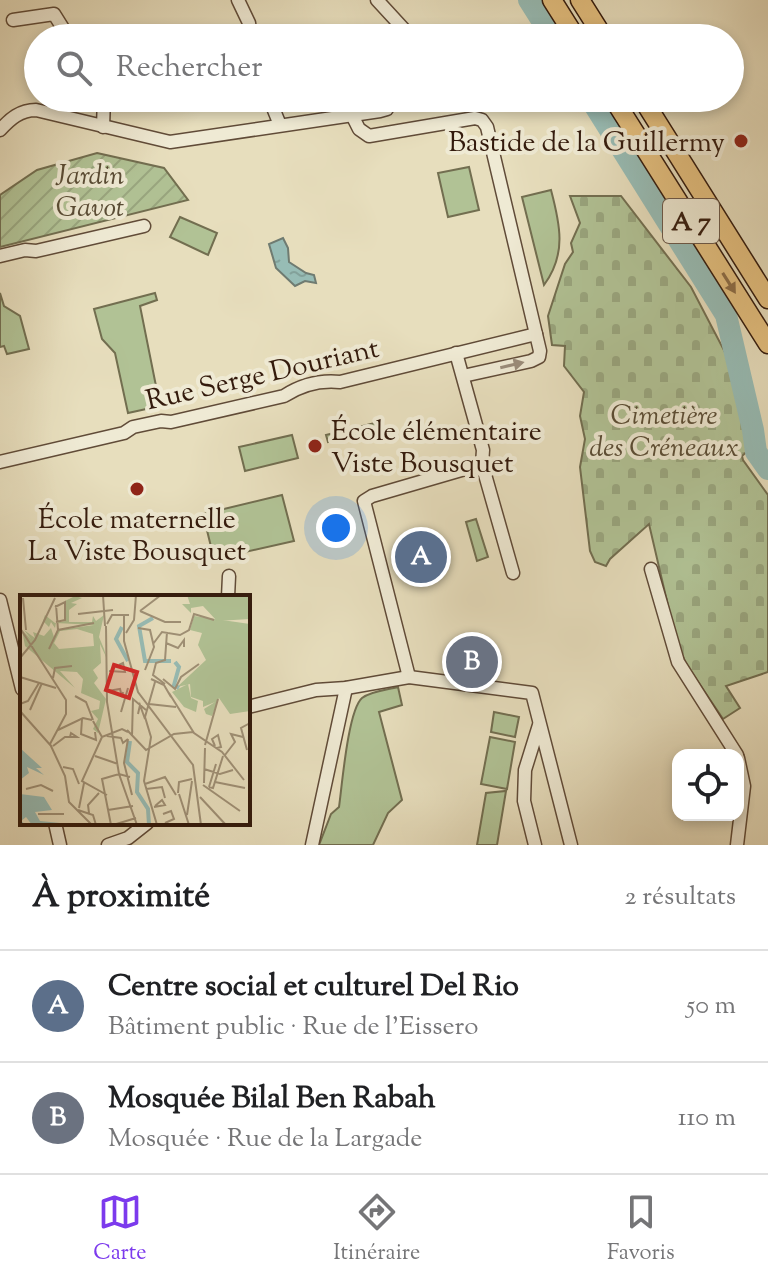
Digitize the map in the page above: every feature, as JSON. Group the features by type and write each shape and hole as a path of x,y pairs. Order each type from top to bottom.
{"highway":[{"path":"552,0 567,24"},
{"path":"580,0 595,24"},
{"name":"A 7","path":"622,112 768,344"},
{"name":"A 7","path":"651,112 768,299"}],"street":[{"path":"238,0 249,24"},
{"path":"377,0 399,24"},
{"path":"13,20 54,14 60,24"},
{"path":"0,130 24,111"},
{"path":"44,112 170,142 370,112"},
{"path":"103,127 104,112"},
{"path":"275,112 280,125"},
{"path":"352,115 363,133 375,136 475,118 485,122 539,357 463,376"},
{"path":"0,256 25,250 36,251 144,226"},
{"name":"Rue Serge Douriant","path":"0,462 117,435 133,427 185,419 281,397 296,388 328,381 340,382 536,334"},
{"path":"456,353 483,450 482,464 513,573"},
{"path":"409,677 364,501 482,464"},
{"path":"651,569 678,662 733,749"},
{"path":"228,595 229,576"},
{"path":"0,600 20,672"},
{"path":"250,706 316,690 409,677 532,693 571,845"},
{"path":"312,845 346,688"},
{"path":"535,845 524,801 525,770 539,725"},
{"path":"737,845 740,821"},
{"path":"55,825 60,845"},
{"path":"108,845 128,838 144,825"}],"green space":[{"name":"Jardin Gavot","path":"97,153 164,168 188,200 0,247 0,195 37,170"},
{"path":"469,167 479,210 448,217 438,173"},
{"path":"551,190 560,239 556,262 544,285 522,197"},
{"name":"Cimetière des Créneaux","path":"570,196 621,196 691,287 727,356 750,449 742,456 743,460 768,495 768,672 726,686 740,708 723,719 686,664 676,640 649,524 606,566 595,562 590,551 580,467 585,439 580,416 584,392 564,366 565,346 552,345 548,316 565,264 573,252 571,243 580,223"},
{"path":"180,217 217,233 208,255 170,237"},
{"path":"0,293 4,306 20,316 29,349 7,354 4,346 0,347"},
{"path":"155,293 157,300 140,306 160,406 128,413 115,353 102,339 94,309"},
{"path":"379,422 381,429 328,442 326,435"},
{"path":"292,435 298,458 245,471 239,447"},
{"path":"282,495 294,541 214,559 203,514"},
{"path":"476,519 488,557 477,561 466,522"},
{"path":"398,687 402,705 379,712 402,800 388,813 373,845 319,845 331,814 339,807 349,732 357,705 370,694"},
{"path":"494,712 519,717 515,737 491,732"},
{"path":"490,737 515,742 507,789 481,784"},
{"path":"506,791 497,845 477,845 486,793"}],"water":[{"path":"283,238 288,248 289,262 314,275 316,283 305,281 295,286 276,268 269,244"}],"waterway":[{"path":"529,0 544,24"},
{"path":"599,112 726,315 756,452 768,469"}],"place":[{"name":"Bastide de la Guillermy","path":"741,141"},
{"name":"École élémentaire Viste Bousquet","path":"315,446"},
{"name":"École maternelle La Viste Bousquet","path":"137,489"},
{"name":"Centre social et culturel Del Rio","path":"421,557"},
{"name":"Mosquée Bilal Ben Rabah","path":"472,662"}]}
